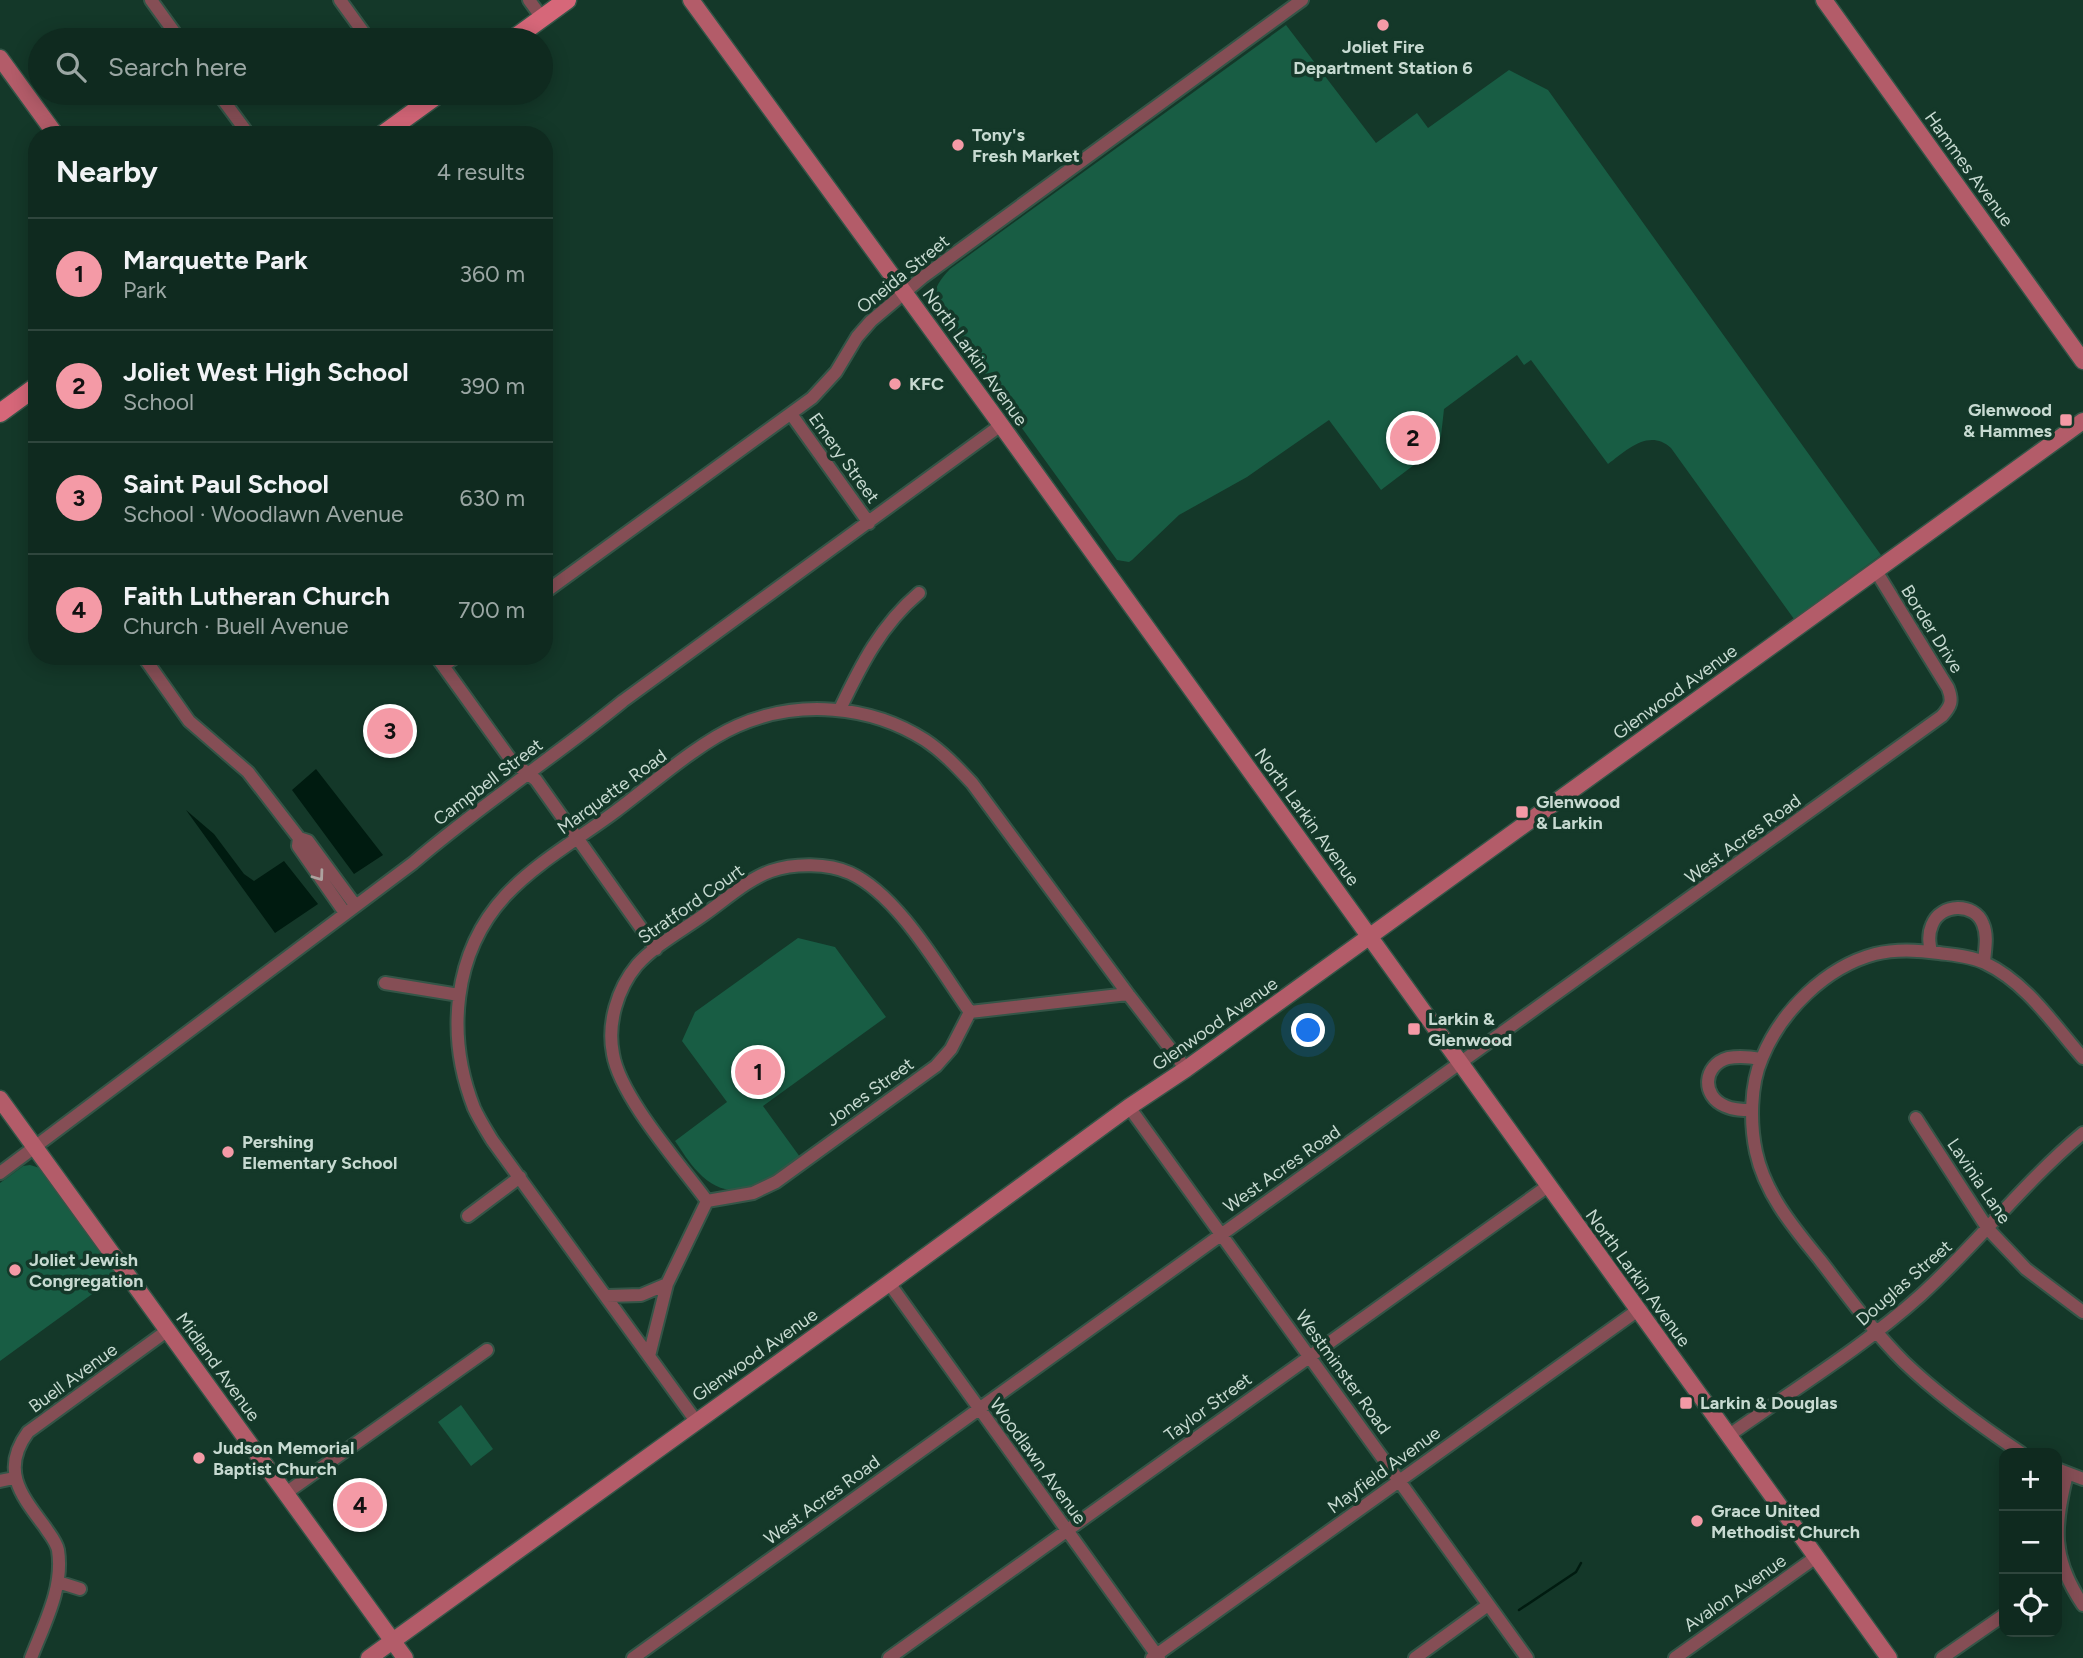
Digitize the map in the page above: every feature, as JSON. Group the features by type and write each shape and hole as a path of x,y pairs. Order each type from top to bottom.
{"main road":[{"path":"528,28 567,0"},
{"name":"North Larkin Avenue","path":"691,0 1001,425 1889,1658"},
{"name":"Hammes Avenue","path":"1824,0 2083,361"},
{"path":"0,58 28,96"},
{"path":"34,105 49,126"},
{"path":"390,126 409,105"},
{"path":"0,413 28,393"},
{"name":"Glenwood Avenue","path":"369,1658 2083,421"},
{"name":"Midland Avenue","path":"0,1099 405,1658"}],"street":[{"path":"151,0 171,28"},
{"path":"340,0 360,28"},
{"path":"529,0 542,18"},
{"name":"Oneida Street","path":"553,586 791,414 826,384 864,328 904,292 1303,0"},
{"path":"227,105 242,126"},
{"name":"Emery Street","path":"791,414 869,523"},
{"name":"Campbell Street","path":"0,1173 580,737 623,701 1001,425"},
{"name":"Border Drive","path":"1876,571 1948,688 1952,699 1950,707"},
{"path":"840,709 884,628 898,610 919,593"},
{"path":"149,665 184,715 248,772 299,838 308,841 350,909"},
{"path":"442,665 511,760 536,780 656,949"},
{"name":"West Acres Road","path":"633,1658 1222,1233 1460,1065 1942,716 1950,707"},
{"name":"Marquette Road","path":"695,1421 492,1140 475,1111 465,1082 458,1051 456,1022 459,995 472,947 486,920 506,895 531,872 708,743 737,726 799,709 840,709 863,713 892,723 925,740 949,758 972,783 1128,995 1186,1069"},
{"name":"Stratford Court","path":"707,1200 632,1100 620,1078 613,1055 611,1031 614,1008 637,965 656,949 771,871 823,866 848,872 871,885 895,907 970,1012"},
{"path":"1931,951 1928,935 1933,921 1943,912 1957,907 1970,909 1983,922 1986,936 1984,962"},
{"path":"2014,1448 1906,1364 1876,1332 1804,1240 1766,1184 1756,1151 1752,1110 1761,1059 1792,1010 1812,989 1856,961 1877,954 1902,951 1931,951 1984,962 2030,995 2083,1058"},
{"path":"385,982 459,995"},
{"path":"970,1012 1128,995"},
{"name":"Jones Street","path":"707,1200 753,1193 776,1182 936,1066 951,1049 970,1012"},
{"path":"1752,1110 1732,1109 1722,1105 1707,1087 1709,1074 1715,1064 1727,1058 1746,1056 1761,1059"},
{"name":"Westminster Road","path":"1129,1107 1527,1658"},
{"name":"Lavinia Lane","path":"1916,1118 1988,1229 2026,1269 2083,1312"},
{"name":"Douglas Street","path":"1728,1436 1876,1332 1920,1296 2061,1151 2083,1133"},
{"path":"468,1216 520,1177"},
{"name":"Taylor Street","path":"889,1658 1548,1186"},
{"path":"649,1356 667,1284 707,1200"},
{"name":"Woodlawn Avenue","path":"889,1283 1156,1657"},
{"path":"607,1296 640,1295 667,1284"},
{"name":"Mayfield Avenue","path":"1156,1657 1637,1310"},
{"name":"Buell Avenue","path":"15,1478 15,1456 28,1432 168,1330"},
{"path":"286,1493 487,1350"},
{"path":"2062,1472 2083,1479"},
{"path":"0,1481 15,1478 20,1492 56,1542 60,1569 58,1582 31,1658"},
{"path":"2058,1511 2060,1574"},
{"name":"Avalon Avenue","path":"1675,1658 1816,1558"},
{"path":"2062,1578 2083,1605"},
{"path":"58,1582 80,1589"},
{"path":"1415,1658 1488,1605"},
{"path":"1942,1658 1999,1618"}],"green space":[{"path":"1286,25 1376,143 1417,113 1428,128 1509,70 1548,90 1881,555 1794,619 1671,448 1655,440 1638,443 1608,464 1531,360 1524,365 1517,355 1444,409 1441,436 1435,449 1381,490 1329,420 1247,477 1179,515 1129,562 1117,560 949,327 937,304 936,291 950,269"},
{"path":"798,938 835,947 886,1017 763,1106 800,1157 776,1174 750,1187 724,1189 698,1172 675,1141 727,1102 682,1041 695,1012"},
{"path":"23,1166 40,1168 117,1276 0,1361 0,1183"},
{"path":"461,1405 493,1449 471,1466 438,1422"}],"shaded area":[{"path":"316,769 383,855 354,874 292,790"},
{"path":"186,810 214,834 244,874 254,881 284,861 318,904 275,933"}],"waterway":[{"path":"1519,1610 1576,1572 1581,1563"}],"place":[{"name":"Joliet Fire Department Station 6","path":"1383,25"},
{"name":"Tony's Fresh Market","path":"958,145"},
{"name":"KFC","path":"895,384"},
{"name":"Glenwood & Hammes","path":"2066,420"},
{"name":"Joliet West High School","path":"1413,438"},
{"name":"Saint Paul School","path":"390,731"},
{"name":"Glenwood & Larkin","path":"1522,812"},
{"name":"Larkin & Glenwood","path":"1414,1029"},
{"name":"Marquette Park","path":"758,1072"},
{"name":"Pershing Elementary School","path":"228,1152"},
{"name":"Joliet Jewish Congregation","path":"15,1270"},
{"name":"Larkin & Douglas","path":"1686,1403"},
{"name":"Judson Memorial Baptist Church","path":"199,1458"},
{"name":"Faith Lutheran Church","path":"360,1505"},
{"name":"Grace United Methodist Church","path":"1697,1521"}]}
